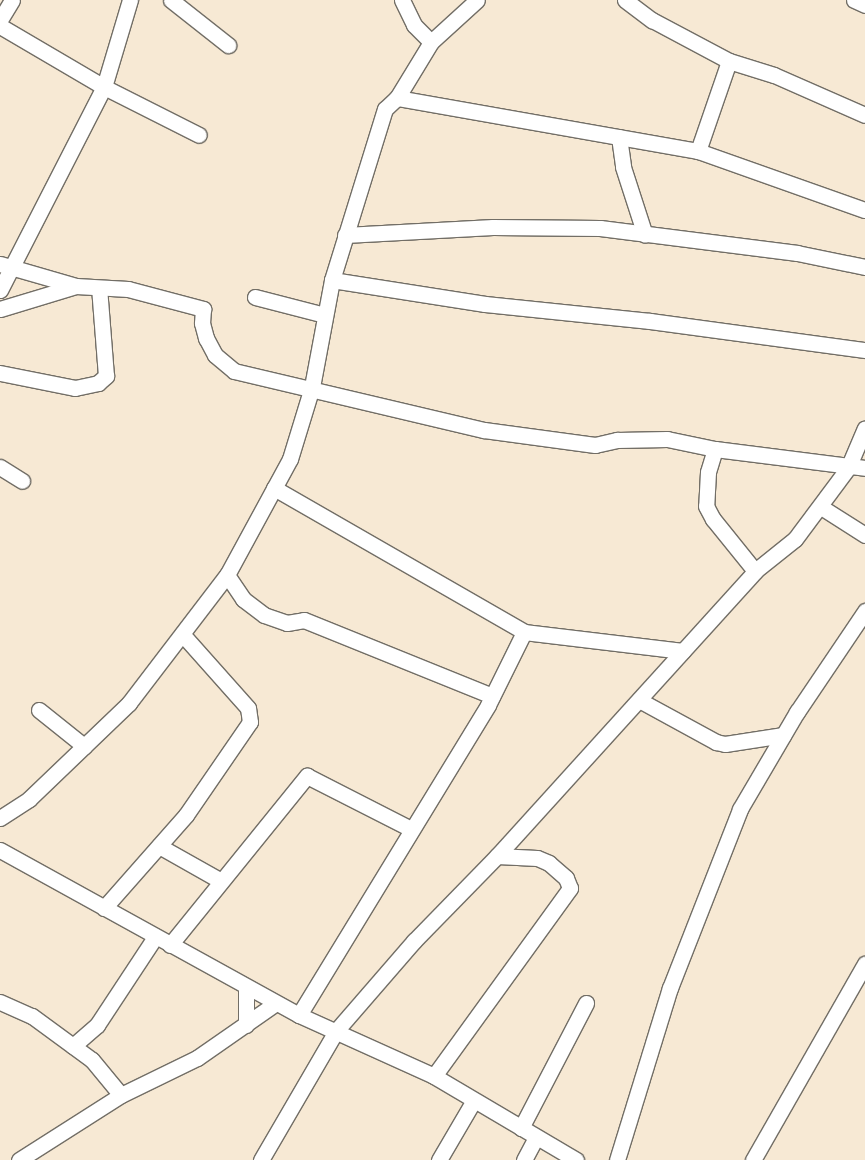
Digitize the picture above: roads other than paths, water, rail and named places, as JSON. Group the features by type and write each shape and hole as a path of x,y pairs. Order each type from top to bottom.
{"street":[{"path":"0,20 12,0"},
{"path":"0,290 5,266 104,87 130,0"},
{"path":"171,0 228,44"},
{"path":"402,0 414,25 432,42"},
{"path":"0,818 29,799 129,703 227,575 290,459 312,387 332,280 385,109 397,98 432,42 477,0"},
{"path":"625,0 652,20 729,61 774,74 865,115"},
{"path":"854,0 865,5"},
{"path":"0,26 104,87 199,135"},
{"path":"698,151 729,61"},
{"path":"397,98 698,151 865,210"},
{"path":"619,137 625,174 645,235"},
{"path":"345,235 493,227 600,228 797,253 865,267"},
{"path":"5,266 76,286 128,289 202,309 202,323 206,338 224,364 234,371 312,387 484,430 595,445 617,440 668,439 715,449 848,468 865,468"},
{"path":"332,280 485,304 650,321 865,350"},
{"path":"0,309 76,286"},
{"path":"0,373 75,388 98,383 106,376 99,288"},
{"path":"255,297 325,315"},
{"path":"261,1160 336,1031 414,941 496,856 755,571 795,539 821,507 848,468 865,428"},
{"path":"715,449 708,472 706,506 713,519 755,571"},
{"path":"0,467 22,481"},
{"path":"274,488 524,632 684,651"},
{"path":"821,507 865,535"},
{"path":"227,575 243,598 264,615 287,623 304,620 492,696"},
{"path":"617,1160 670,988 736,818 783,735 865,611"},
{"path":"299,1015 492,696 524,632"},
{"path":"104,908 186,815 250,722 248,708 182,634"},
{"path":"639,700 716,742 725,744 783,735"},
{"path":"39,710 84,746"},
{"path":"170,945 307,776 411,828"},
{"path":"159,846 221,881"},
{"path":"0,850 299,1015 434,1076 576,1160"},
{"path":"434,1076 570,888 566,878 549,863 537,858 496,856"},
{"path":"73,1046 96,1025 155,937"},
{"path":"753,1160 865,964"},
{"path":"246,987 246,1026"},
{"path":"0,1002 32,1016 73,1046 102,1069 121,1096"},
{"path":"19,1160 121,1096 197,1058 246,1026 276,1003"},
{"path":"521,1128 586,1003"},
{"path":"439,1160 474,1100"},
{"path":"524,1160 536,1137"}]}
